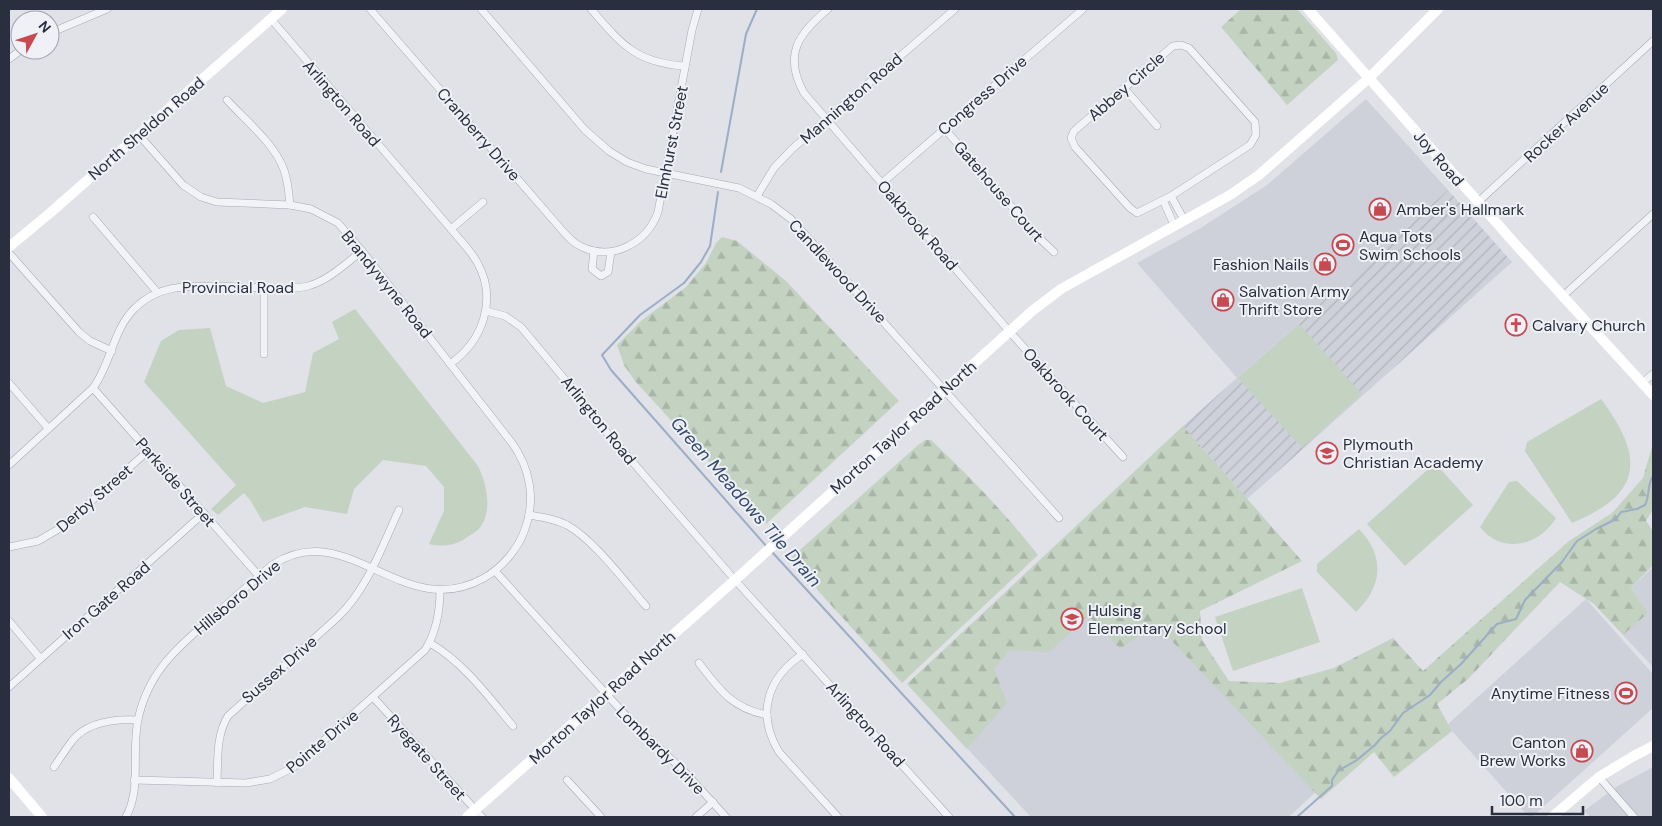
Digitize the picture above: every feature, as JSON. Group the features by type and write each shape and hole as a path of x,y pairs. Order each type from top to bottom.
{"street":[{"path":"60,29 107,9"},
{"name":"North Sheldon Road","path":"9,247 282,9"},
{"name":"Cranberry Drive","path":"370,9 560,229 576,243 594,251 611,252"},
{"name":"Candlewood Drive","path":"480,9 594,139 609,151 627,162 646,169 732,186 757,196 784,212 801,228 946,389 1059,518"},
{"path":"590,9 619,41 633,52 663,64 686,66"},
{"name":"Elmhurst Street","path":"611,252 638,240 652,225 658,212 698,9"},
{"name":"Oakbrook Road","path":"828,9 804,31 796,47 796,71 800,85 826,120 1009,331"},
{"name":"Mannington Road","path":"757,196 768,176 780,161 955,9"},
{"name":"Congress Drive","path":"882,183 1083,9"},
{"name":"Joy Road","path":"1308,9 1478,202 1653,395"},
{"name":"Morton Taylor Road North","path":"475,815 606,694 735,580 1009,331 1061,289 1230,195 1259,175 1368,78 1438,9"},
{"name":"Arlington Road","path":"271,19 473,255 481,269 486,291 486,311 505,316 520,327 604,429 735,580 949,817"},
{"name":"Rocker Avenue","path":"1478,202 1653,41"},
{"name":"Abbey Circle","path":"1181,45 1189,48 1255,122 1256,135 1250,145 1171,196 1137,213 1130,208 1075,147 1071,138 1074,131 1173,46 1181,45"},
{"path":"1124,88 1157,126"},
{"path":"227,100 277,155 287,179 290,205"},
{"name":"Gatehouse Court","path":"944,128 1036,235 1054,252"},
{"name":"Brandywyne Road","path":"138,135 183,185 201,197 217,202 290,205 311,209 332,219 345,230 521,456 530,485 529,515"},
{"path":"1171,196 1184,220"},
{"path":"1163,200 1174,225"},
{"path":"451,229 483,202"},
{"path":"1563,296 1653,214"},
{"path":"93,218 157,292"},
{"name":"Provincial Road","path":"9,465 93,388 103,372 121,327 130,313 157,292 186,285 294,288 315,284 330,276 362,251"},
{"path":"594,251 592,269 601,276 608,272 611,252"},
{"path":"9,253 79,332 90,341 112,351"},
{"path":"264,288 264,354"},
{"path":"450,364 464,354 474,341 482,327 486,311"},
{"name":"Oakbrook Court","path":"1009,331 1123,457"},
{"path":"1642,383 1653,374"},
{"path":"9,383 48,428"},
{"name":"Parkside Street","path":"93,388 259,576"},
{"name":"Derby Street","path":"9,547 38,541 62,527 148,451"},
{"name":"Sussex Drive","path":"217,783 219,737 222,726 228,716 348,608 360,591 372,568 399,510"},
{"name":"Iron Gate Road","path":"9,687 204,514"},
{"path":"529,515 554,520 577,532 591,544 646,606"},
{"name":"Hillsboro Drive","path":"126,817 132,802 138,720 149,686 165,662 182,644 272,565 297,553 311,551 336,554 412,586 440,590 468,585 495,571 507,560 525,530 529,515"},
{"name":"Lombardy Drive","path":"495,571 638,729 683,770 726,817"},
{"name":"Pointe Drive","path":"134,780 217,783 256,782 270,779 285,772 301,761 420,656 430,643 438,620 440,590"},
{"path":"9,621 40,658"},
{"path":"430,643 461,666 513,726"},
{"path":"803,654 788,666 776,681 769,698 767,714 770,734 779,752 838,817"},
{"path":"699,662 723,694 730,700 751,711 767,714"},
{"name":"Ryegate Street","path":"373,697 475,815"},
{"path":"54,767 73,739 89,729 116,720 138,720"},
{"path":"1552,817 1599,777 1632,756 1653,746"},
{"path":"1599,777 1634,817"},
{"path":"9,778 42,817"},
{"path":"567,780 601,817"},
{"path":"696,817 713,802"}],"shaded area":[{"path":"1366,99 1448,190 1237,378 1137,263 1199,229 1267,185"},
{"path":"1448,190 1512,262 1247,499 1183,426"},
{"name":"Hulsing Elementary School","path":"1080,524 1322,786 1289,817 1031,817 907,684"},
{"path":"1653,567 1653,667 1623,635 1648,613 1631,588"},
{"path":"1586,599 1653,674 1653,708 1532,817 1529,817 1452,731 1448,724"},
{"path":"1653,767 1653,817 1590,817 1584,811 1616,787"}],"green space":[{"path":"1241,9 1297,9 1336,53 1338,60 1287,105 1221,27"},
{"path":"722,237 737,241 786,281 899,401 766,524 635,381 624,365 617,345 641,321 686,287 706,263 716,243"},
{"path":"355,309 478,466 486,489 486,515 479,529 457,543 444,546 429,544 444,511 444,487 426,466 383,460 354,489 347,514 305,507 263,522 244,493 218,515 211,509 236,485 144,382 161,341 179,330 210,328 226,386 263,403 305,392 313,353 339,339 332,322"},
{"path":"1299,324 1362,394 1302,448 1238,378"},
{"path":"1601,399 1625,439 1630,456 1630,472 1624,486 1613,499 1596,511 1572,523 1525,451 1527,442"},
{"path":"1183,426 1302,561 1200,611 1202,640 1229,681 1280,683 1334,668 1393,638 1423,671 1569,541 1612,513 1643,478 1653,443 1653,509 1646,521 1653,531 1653,565 1631,588 1648,613 1623,635 1594,604 1560,582 1468,679 1437,704 1452,731 1394,777 1374,752 1321,799 1156,624 1120,649 1089,616 1049,652 1010,650 994,669 1007,703 967,749 907,684"},
{"path":"925,440 931,440 973,481 1038,555 902,683 821,594 792,557"},
{"path":"1435,463 1473,505 1405,566 1367,524"},
{"path":"1517,481 1556,518 1549,528 1530,541 1520,544 1509,544 1489,536 1480,527 1509,482"},
{"path":"1359,529 1373,550 1377,560 1377,571 1372,592 1356,612 1317,572 1317,564"},
{"path":"1302,588 1320,642 1233,671 1215,617"}],"waterway":[{"name":"Green Meadows Tile Drain","path":"721,172 746,34 757,9"},
{"name":"Green Meadows Tile Drain","path":"718,192 710,246 701,262 684,283 640,315 602,355 611,370 767,547"},
{"path":"1297,817 1332,786 1332,780 1338,771 1357,760 1390,731 1403,713 1430,695 1497,624 1516,619 1525,600 1562,562 1577,541 1616,519 1621,512 1637,509 1645,505 1653,476"},
{"name":"Green Meadows Tile Drain","path":"772,552 1015,817"}],"place":[{"name":"Amber's Hallmark","path":"1380,209"},
{"name":"Aqua Tots Swim Schools","path":"1343,245"},
{"name":"Fashion Nails","path":"1325,264"},
{"name":"Salvation Army Thrift Store","path":"1223,300"},
{"name":"Calvary Church","path":"1516,325"},
{"name":"Plymouth Christian Academy","path":"1327,453"},
{"name":"Hulsing Elementary School","path":"1072,619"},
{"name":"Anytime Fitness","path":"1626,693"},
{"name":"Canton Brew Works","path":"1582,751"}]}
